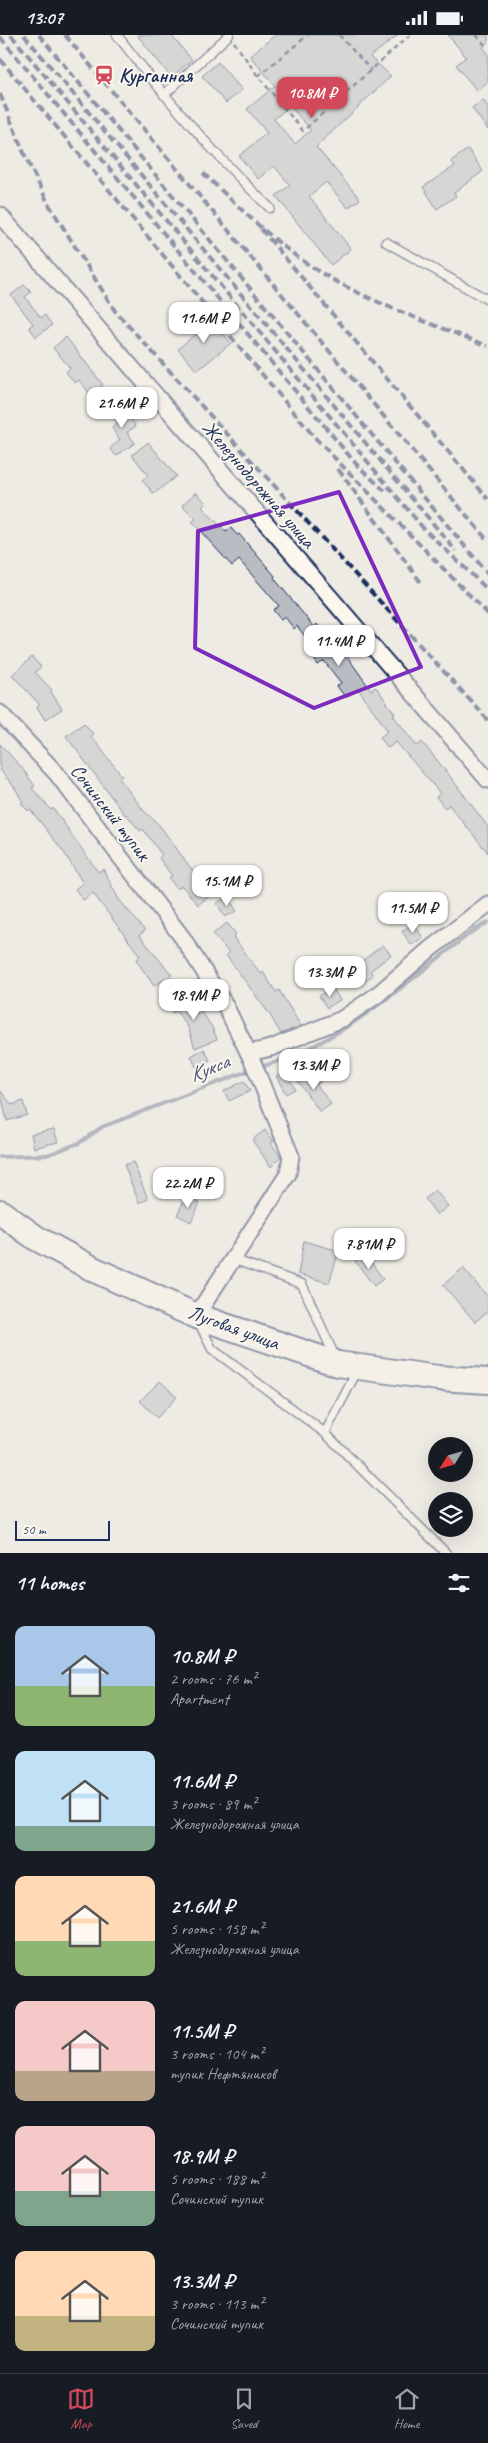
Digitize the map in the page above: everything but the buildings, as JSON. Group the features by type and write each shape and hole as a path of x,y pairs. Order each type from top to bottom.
{"main road":[{"name":"Луговая улица","path":"0,1212 36,1238 95,1270 196,1316 348,1365 438,1378 488,1381"}],"street":[{"name":"Железнодорожная улица","path":"0,215 488,780"},
{"name":"Сочинский тупик","path":"0,713 57,775 182,937 224,1003 253,1062 291,1156 288,1174 232,1259"},
{"path":"253,1062 271,1048 342,1019 377,995 430,949 488,904"},
{"path":"196,1316 232,1259"}],"lane":[{"path":"117,35 164,95 245,184 270,208"},
{"path":"164,95 229,35"},
{"path":"386,242 488,300"},
{"path":"232,1259 302,1284 348,1365 325,1433"},
{"path":"196,1316 212,1349 325,1433 446,1553"}],"path":[{"path":"229,35 258,76 303,131 410,35"},
{"path":"258,76 308,35"},
{"path":"340,35 371,70"},
{"path":"476,35 488,48"}],"highlighted area":[{"path":"339,492 421,667 314,708 195,648 198,531"}],"waterway":[{"name":"Кукса","path":"260,1067 289,1057 317,1044 344,1028 370,1011 469,934 488,922"},
{"name":"Кукса","path":"0,1157 47,1155 79,1143 102,1127 253,1069"}],"railway":[{"path":"11,35 424,529 488,590"},
{"path":"24,35 456,551"},
{"path":"39,35 488,574"},
{"path":"65,35 488,541"},
{"path":"0,37 357,465 385,491"},
{"path":"0,59 316,439 488,614"},
{"path":"0,94 26,158 48,203 115,311 488,720"},
{"path":"203,173 276,240 325,275 384,305 488,346"},
{"path":"261,229 488,499"},
{"path":"338,469 422,584"}],"place":[{"name":"Курганная","path":"104,75"}]}
